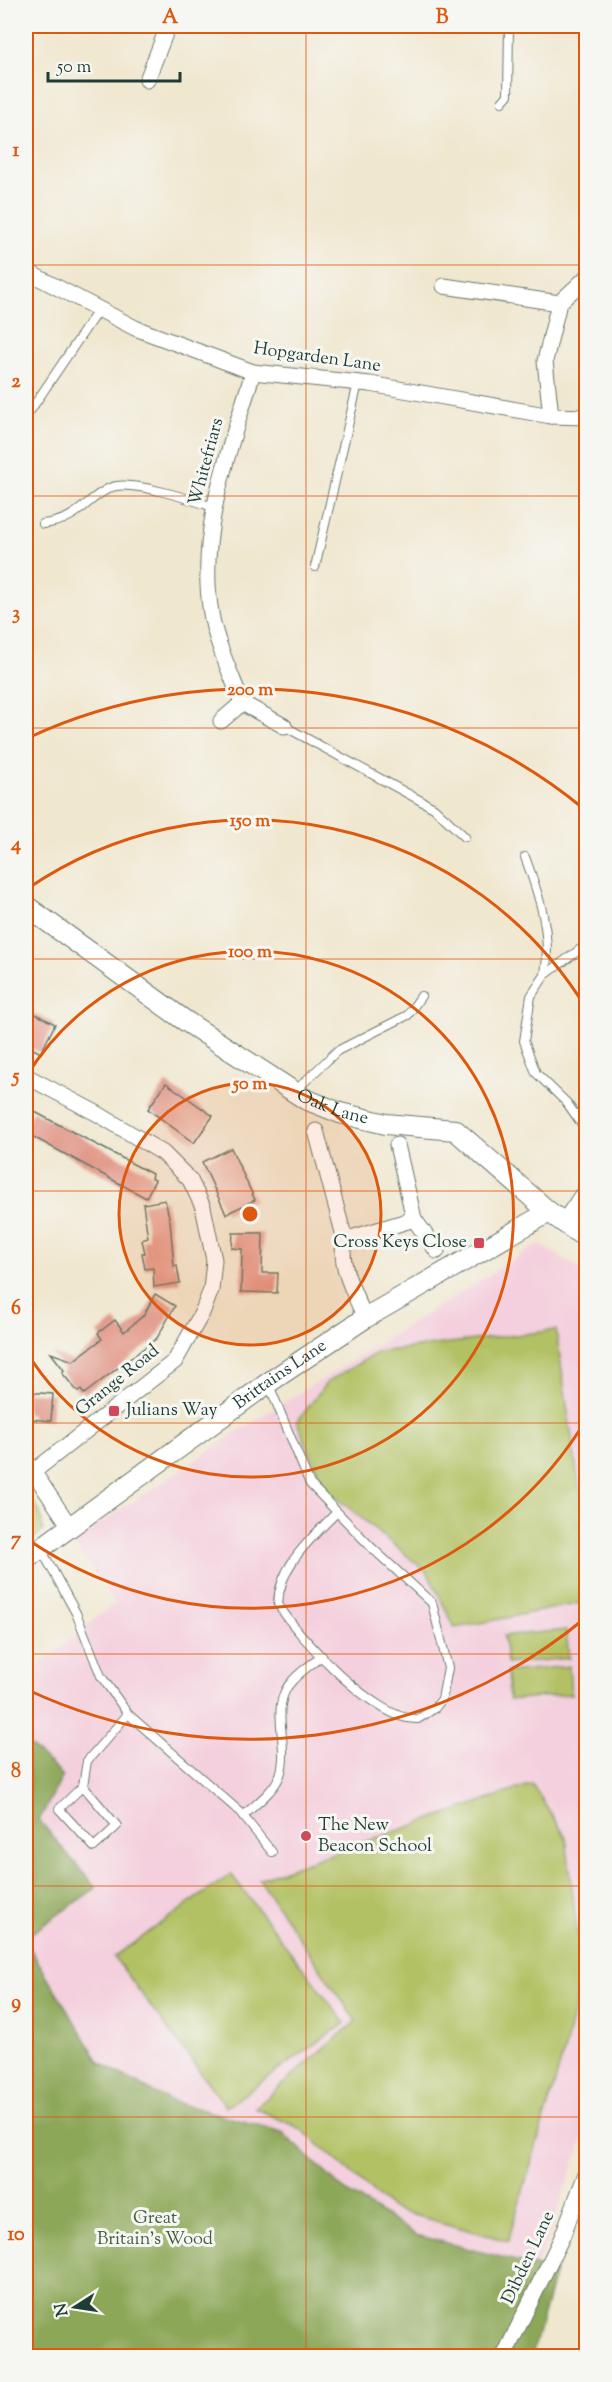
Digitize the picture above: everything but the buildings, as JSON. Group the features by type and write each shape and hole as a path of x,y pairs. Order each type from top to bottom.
{"street":[{"path":"147,80 168,26"},
{"name":"Hopgarden Lane","path":"26,271 135,328 254,372 358,383 551,416 586,417"},
{"path":"551,416 545,361 559,303 586,278"},
{"path":"444,285 559,303"},
{"name":"Whitefriars","path":"242,703 211,615 207,580 213,507 254,372"},
{"path":"221,721 242,703 284,726"},
{"name":"Oak Lane","path":"26,906 184,1020 294,1092 340,1113 386,1124 454,1130 556,1218 586,1238"},
{"name":"Grange Road","path":"26,1076 98,1114 163,1153 190,1180 204,1208 214,1260 211,1290 175,1362 29,1466"},
{"path":"316,1131 345,1240 343,1247 345,1264 365,1318"},
{"path":"397,1145 414,1219 437,1251"},
{"path":"556,1218 586,1189"},
{"name":"Brittains Lane","path":"33,1553 268,1383 365,1318 556,1218"},
{"path":"345,1240 414,1219"},
{"path":"29,1466 69,1526"},
{"name":"Dibden Lane","path":"504,2356 562,2236 586,2174"}],"lane":[{"path":"502,102 508,95 509,26"},
{"path":"26,417 99,309"},
{"path":"315,567 358,383"},
{"path":"43,524 70,517 106,491 119,487 186,497 213,507"},
{"path":"284,726 434,808 465,837"},
{"path":"525,857 537,890 546,927 545,975"},
{"path":"586,945 545,975 531,996 524,1041 536,1073 567,1103 586,1130"},
{"path":"294,1092 337,1051 408,1015 421,996"},
{"path":"268,1383 310,1484 372,1548 432,1602 448,1668 442,1699 435,1708 418,1719 408,1720 395,1715 338,1672 291,1626 278,1604 278,1590 299,1551 337,1512"},
{"path":"33,1553 76,1613 101,1676 128,1714 149,1729 243,1816 272,1852"},
{"path":"243,1816 273,1788 280,1776 284,1762 281,1705 284,1694 291,1681 322,1656"},
{"path":"83,1786 117,1826 94,1847 59,1809 83,1786 87,1761 128,1714"}],"shaded area":[{"name":"The New Beacon School","path":"539,1244 586,1272 586,2129 547,2241 526,2288 136,2117 26,1996 26,1676 115,1603 73,1542 245,1427"}],"green space":[{"path":"556,1330 586,1533 586,1602 455,1628 428,1573 325,1488 297,1422 327,1382 378,1352"},
{"path":"26,1492 40,1512 43,1531 26,1545"},
{"path":"566,1630 569,1658 507,1664 504,1636"},
{"path":"569,1666 571,1694 509,1700 507,1672"},
{"path":"26,1742 63,1776 39,1820 96,1888 26,1937"},
{"path":"532,1784 566,1837 582,1975 566,2045 508,2241 392,2209 301,2129 255,2108 356,2021 259,1879"},
{"path":"231,1874 345,2023 226,2107 114,1957"},
{"name":"Great Britain's Wood","path":"26,1942 100,2063 168,2100 282,2132 344,2190 416,2235 555,2271 532,2356 26,2356"}],"place":[{"name":"Cross Keys Close","path":"479,1243"},
{"name":"Julians Way","path":"114,1411"},
{"name":"The New Beacon School","path":"306,1836"}]}
